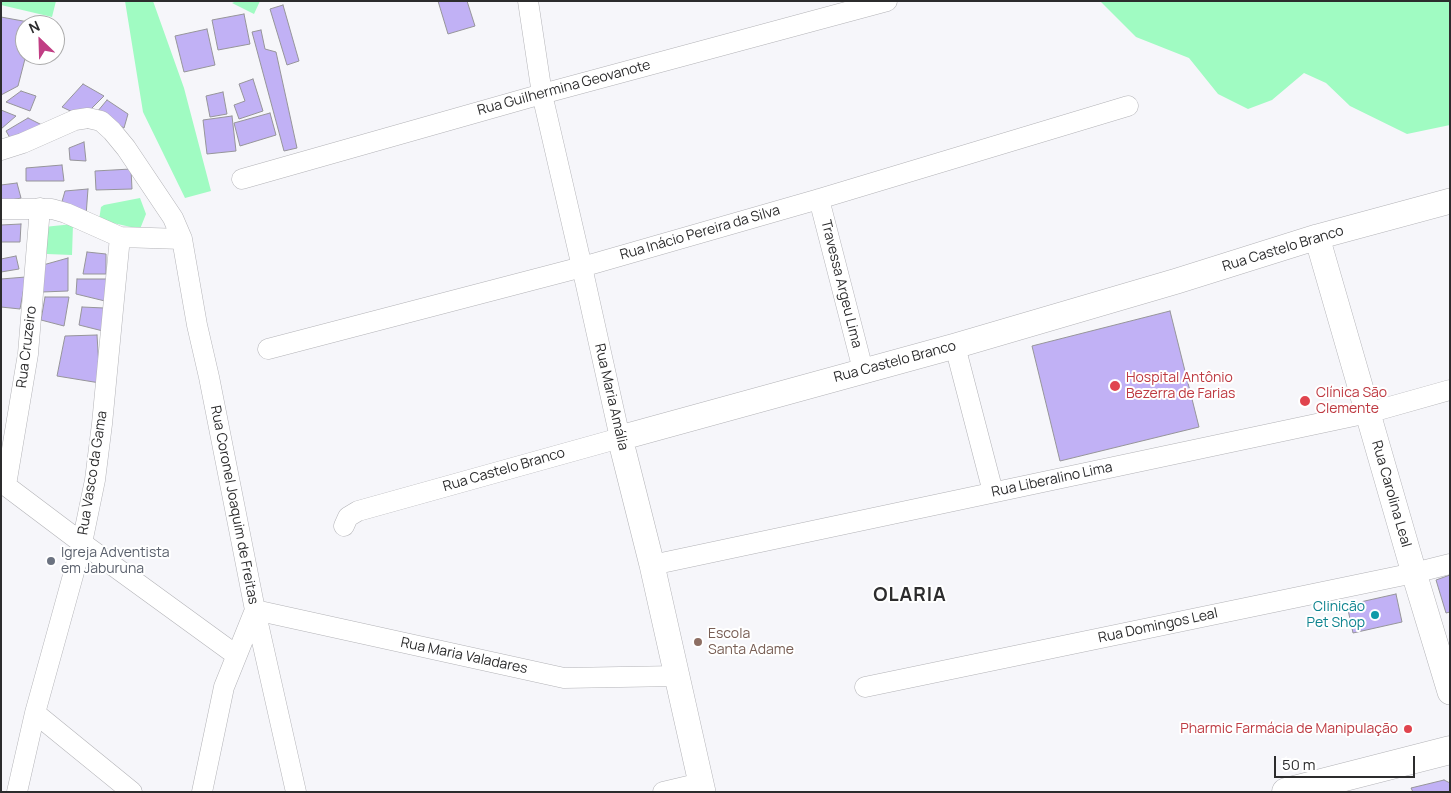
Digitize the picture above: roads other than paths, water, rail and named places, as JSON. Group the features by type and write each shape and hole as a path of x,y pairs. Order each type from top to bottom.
{"main road":[{"path":"1286,792 1450,750"}],"street":[{"name":"Rua Maria Amália","path":"528,1 542,94 702,787"},
{"name":"Rua Guilhermina Geovanote","path":"242,179 542,94 887,1"},
{"name":"Rua Inácio Pereira da Silva","path":"268,349 582,267 819,199 1128,106"},
{"name":"Rua Coronel Joaquim de Freitas","path":"1,150 23,143 75,120 88,118 100,121 126,148 174,218 182,239 197,325 255,610 296,792"},
{"name":"Travessa Argeu Lima","path":"819,199 863,370"},
{"name":"Rua Castelo Branco","path":"344,526 348,517 358,511 955,346 1177,281 1317,237 1450,202"},
{"name":"Rua Cruzeiro","path":"4,483 28,354 40,208"},
{"path":"1,209 52,209 66,213 120,237 182,239"},
{"name":"Rua Vasco da Gama","path":"17,792 35,713 82,543 99,453 120,237"},
{"name":"Rua Carolina Leal","path":"1317,237 1450,692"},
{"path":"955,346 993,492"},
{"name":"Rua Liberalino Lima","path":"652,565 1368,413 1450,390"},
{"path":"4,483 82,543 236,655"},
{"name":"Rua Domingos Leal","path":"865,687 1414,574 1450,564"},
{"path":"202,792 224,687 255,610"},
{"name":"Rua Maria Valadares","path":"255,610 564,678 676,676"},
{"path":"35,713 132,792"},
{"path":"663,792 702,787"}],"place":[{"name":"Hospital Antônio Bezerra de Farias","path":"1115,386"},
{"name":"Clínica São Clemente","path":"1305,401"},
{"name":"Igreja Adventista em Jaburuna","path":"51,561"},
{"name":"Clinicão Pet Shop","path":"1375,615"},
{"name":"Escola Santa Adame","path":"698,642"},
{"name":"Pharmic Farmácia de Manipulação","path":"1408,729"}],"district":[{"name":"OLARIA","path":"910,596"}]}
